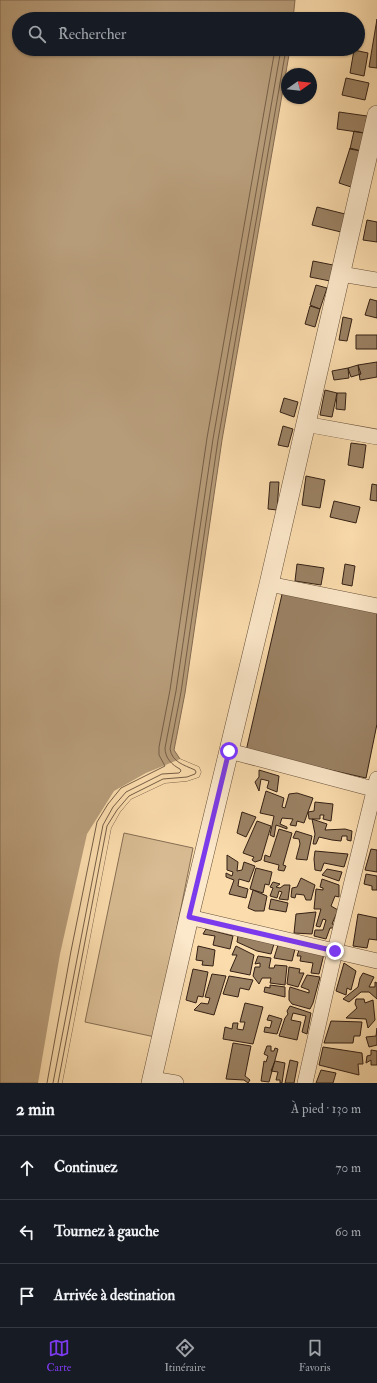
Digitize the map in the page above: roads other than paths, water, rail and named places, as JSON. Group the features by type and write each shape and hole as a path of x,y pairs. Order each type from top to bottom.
{"street":[{"path":"176,1083 151,1081 269,584 377,115"},
{"path":"341,274 377,280"},
{"path":"305,424 377,438"},
{"path":"269,584 377,606"},
{"path":"229,751 376,786 335,951 305,1083"},
{"path":"189,917 377,961"}],"water":[{"path":"0,0 295,0 294,12 12,12 12,56 289,56 287,68 281,68 281,101 222,440 185,693 174,750 180,759 199,767 201,772 199,777 187,781 165,783 131,799 120,812 111,828 62,1083 0,1083"}]}
